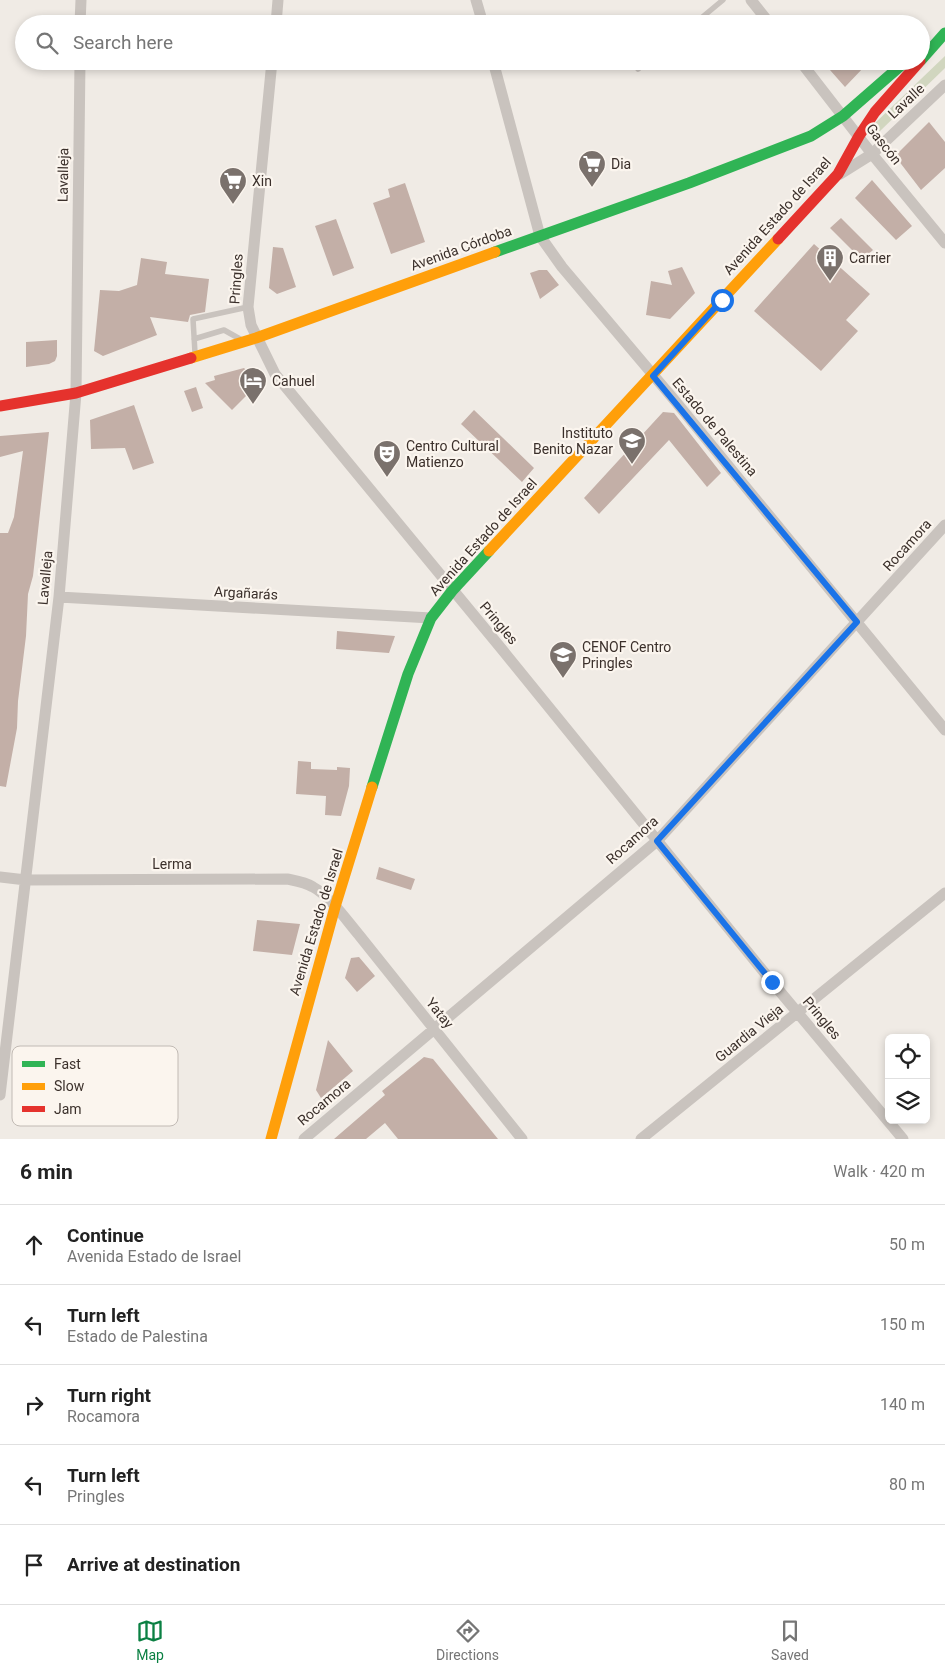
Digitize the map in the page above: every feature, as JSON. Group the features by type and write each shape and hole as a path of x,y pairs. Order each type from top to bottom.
{"main road":[{"path":"930,39 945,26"},
{"path":"930,50 945,33"},
{"name":"Avenida Córdoba","path":"0,406 76,393 256,338 681,186 811,136 843,116 896,70"},
{"path":"859,136 875,112 912,70"},
{"name":"Avenida Estado de Israel","path":"271,1139 335,907 408,674 431,618 452,591 838,174 859,136"}],"street":[{"path":"80,15 81,0"},
{"path":"277,15 278,0"},
{"path":"476,0 480,15"},
{"path":"750,0 762,15"},
{"name":"Lavalleja","path":"0,1095 59,598 76,393 80,70"},
{"name":"Pringles","path":"271,70 248,307 250,325 275,374 798,1013 904,1139"},
{"name":"Estado de Palestina","path":"495,70 540,236 562,267 945,730"},
{"name":"Gascón","path":"807,70 872,154 945,243"},
{"name":"Lavalle","path":"838,174 872,154 945,85"},
{"name":"Rocamora","path":"304,1139 657,841 945,525"},
{"name":"Argañarás","path":"59,598 431,618"},
{"name":"Lerma","path":"0,878 26,880 287,879 303,882 316,888 335,907"},
{"name":"Guardia Vieja","path":"641,1139 945,893"},
{"name":"Yatay","path":"335,907 522,1139"}],"lane":[{"path":"705,15 723,0"},
{"path":"195,357 193,319 248,307"},
{"path":"194,339 224,330 244,341"}],"green space":[{"path":"945,56 945,68 879,132 873,125"}],"building":[{"path":"830,70 861,70 845,87"},
{"path":"929,122 945,142 945,168 921,190 895,156"},
{"path":"872,180 912,226 896,240 855,198"},
{"path":"405,183 425,242 391,254 373,203 390,197 388,189"},
{"path":"841,218 873,250 862,260 830,228"},
{"path":"336,219 354,268 333,276 315,226"},
{"path":"814,244 870,294 846,320 858,331 821,371 754,311"},
{"path":"273,247 283,248 296,287 277,294 269,288"},
{"path":"141,258 167,262 165,274 209,279 205,312 190,315 188,322 150,317 157,335 103,356 94,351 100,290 119,291 137,285"},
{"path":"682,267 695,293 670,319 646,315 651,281 672,285 668,271"},
{"path":"547,270 559,285 540,299 530,273"},
{"path":"57,340 57,356 55,361 49,364 26,367 26,342"},
{"path":"244,368 259,383 232,410 205,383 215,380 214,376"},
{"path":"196,387 203,408 192,412 184,391"},
{"path":"134,405 154,463 133,470 125,448 91,449 90,420"},
{"path":"474,410 534,468 522,482 461,424"},
{"path":"663,412 674,413 721,473 707,487 669,440 599,514 584,498"},
{"path":"49,432 33,576 28,594 17,728 6,787 0,786 0,533 8,533 14,517 23,451 0,457 0,436"},
{"path":"337,631 395,636 389,653 336,649"},
{"path":"298,761 311,762 311,769 337,770 337,767 350,768 349,786 341,816 325,815 326,796 296,794"},
{"path":"379,867 415,879 411,890 376,879"},
{"path":"257,920 300,924 292,955 253,951"},
{"path":"359,957 375,976 357,992 345,978 351,958"},
{"path":"328,1040 353,1071 321,1098 316,1090"},
{"path":"424,1057 433,1059 498,1139 398,1139 385,1123 366,1139 334,1139 385,1095 382,1091"}],"traffic: fast":[{"path":"930,50 945,33"},
{"path":"495,252 689,183 811,136 843,116 896,70"},
{"path":"372,787 408,674 431,618 452,591 489,551"}],"traffic: slow":[{"path":"489,551 778,239"},
{"path":"191,358 256,338 495,252"},
{"path":"271,1139 335,907 372,787"}],"traffic: jam":[{"path":"859,136 875,112 912,70"},
{"path":"778,239 838,174 859,136"},
{"path":"0,406 76,393 191,358"}],"place":[{"name":"Dia","path":"592,188"},
{"name":"Xin","path":"233,205"},
{"name":"Carrier","path":"830,282"},
{"name":"Cahuel","path":"253,405"},
{"name":"Instituto Benito Nazar","path":"632,465"},
{"name":"Centro Cultural Matienzo","path":"387,478"},
{"name":"CENOF Centro Pringles","path":"563,679"}],"route":[{"path":"722,300 653,376 857,622 657,841 772,982"}]}
